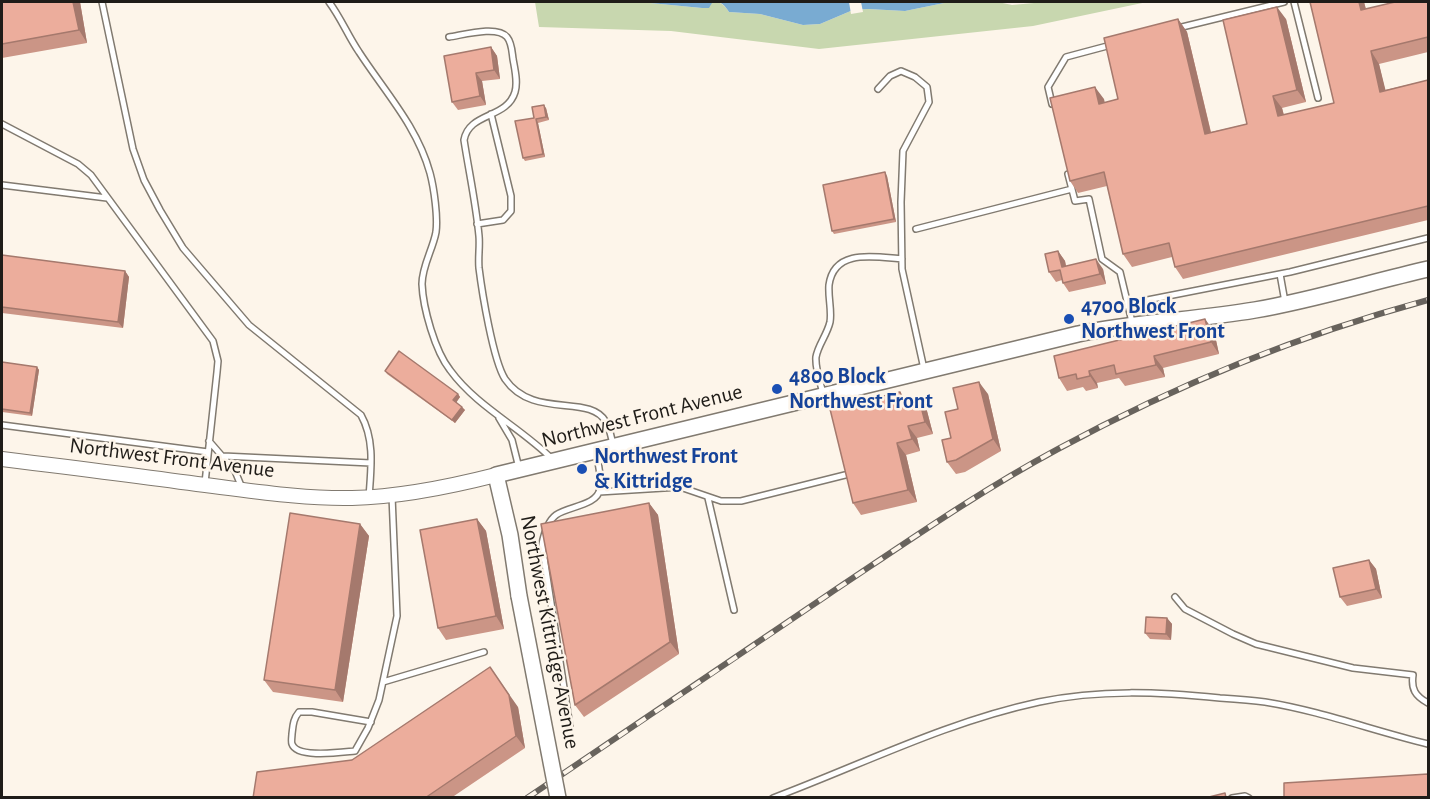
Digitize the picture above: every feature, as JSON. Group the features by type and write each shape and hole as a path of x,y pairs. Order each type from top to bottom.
{"main road":[{"name":"Northwest Front Avenue","path":"496,475 1078,334 1133,324 1214,316 1286,303 1428,269"},
{"name":"Northwest Kittridge Avenue","path":"496,475 510,536 519,596 558,798"}],"street":[{"name":"Northwest Front Avenue","path":"2,459 319,498 392,495 452,486 496,475"}],"lane":[{"path":"102,2 133,149 144,180 160,210 183,248 249,325 361,415 368,427 371,440 369,497"},
{"path":"329,2 340,16 358,50 408,121 430,174 436,232 428,254 422,284 429,322 437,347 449,370 478,400 526,435 554,461"},
{"path":"1170,31 1284,2"},
{"path":"1294,2 1318,98"},
{"path":"449,37 500,32 507,37 511,46 515,91 510,102 478,119 465,132 464,140 477,224 479,267 496,355 502,374 512,388 530,400 556,406 582,408 598,413 606,422 613,446"},
{"path":"1053,109 1048,87 1066,57 1124,42"},
{"path":"878,89 890,76 900,71 915,77 927,87 929,102 903,151 901,202 902,269 924,371"},
{"path":"477,224 503,220 511,211 512,196 491,114"},
{"path":"2,124 78,164 91,175 213,341 218,360 205,485"},
{"path":"1066,166 1074,201 1089,199 1102,259 1120,272 1133,324"},
{"path":"2,185 107,198"},
{"path":"916,229 1072,189"},
{"path":"1127,304 1280,274 1428,238"},
{"path":"823,395 816,356 828,332 830,282 834,270 844,261 856,257 902,259"},
{"path":"1280,274 1286,303"},
{"path":"494,412 512,440 519,469"},
{"path":"2,425 208,452"},
{"path":"209,441 238,475 242,489"},
{"path":"570,727 542,544 545,533 557,514 591,500 599,492 596,450"},
{"path":"223,456 371,463"},
{"path":"599,492 680,487 721,501 741,501 845,475"},
{"path":"371,722 299,712 294,722 291,743 301,750 327,755 355,751 371,722 383,682 397,616 392,495"},
{"path":"708,498 734,610"},
{"path":"1175,597 1185,609 1256,644 1353,668 1413,675 1413,689 1419,698 1428,703"},
{"path":"383,682 484,652"},
{"path":"773,798 934,733 983,717 1040,702 1110,692 1174,693 1264,702 1304,710 1428,744"},
{"path":"1232,798 1245,796 1249,798"}],"green space":[{"path":"535,2 640,2 702,8 717,2 729,12 760,14 803,25 820,24 853,10 905,11 949,2 998,2 1012,5 1045,2 1147,2 1033,26 819,49 671,31 539,27"}],"water":[{"path":"640,2 718,2 712,3 709,8"},
{"path":"718,2 949,2 905,11 853,10 820,24 803,25 760,14 729,12 724,5"}],"pier":[{"path":"849,2 861,2 863,12 851,14"}],"building":[{"path":"2,2 73,2 79,30 2,44"},
{"path":"1310,2 1359,2 1361,10 1395,2 1428,2 1428,37 1371,51 1380,92 1428,80 1428,206 1175,267 1169,243 1123,254 1104,172 1070,181 1050,98 1095,87 1099,104 1118,99 1104,38 1178,19 1205,134 1247,124 1223,20 1277,7 1297,90 1273,96 1278,116 1334,103"},
{"path":"491,47 494,70 476,73 480,96 452,102 444,56"},
{"path":"544,105 546,117 536,119 543,154 523,158 515,121 534,118 532,107"},
{"path":"885,172 894,219 832,231 823,185"},
{"path":"1058,251 1062,267 1096,259 1100,274 1063,283 1060,270 1049,272 1045,254"},
{"path":"2,255 125,271 118,322 2,307"},
{"path":"1205,319 1211,342 1154,356 1156,365 1116,374 1114,365 1089,371 1090,376 1077,379 1076,374 1059,378 1054,356"},
{"path":"399,351 458,394 453,400 462,407 452,420 385,371"},
{"path":"2,362 37,367 30,413 2,409"},
{"path":"979,382 993,439 956,460 947,462 942,440 951,438 945,412 958,409 953,388"},
{"path":"900,392 903,402 919,399 925,422 908,426 912,439 897,443 908,490 853,503 830,409"},
{"path":"649,503 670,642 575,705 541,524"},
{"path":"290,513 360,524 335,690 264,680"},
{"path":"477,519 496,616 438,628 420,530"},
{"path":"1369,560 1376,589 1340,597 1333,568"},
{"path":"1146,617 1167,618 1166,634 1145,633"},
{"path":"490,667 509,695 516,736 425,798 253,798 257,772 352,760"},
{"path":"1428,774 1428,798 1284,798 1284,783"},
{"path":"1225,793 1226,798 1205,798"}],"railway":[{"path":"527,798 942,519 1058,449 1147,404 1239,364 1332,329 1428,300"}],"place":[{"name":"4700 Block Northwest Front","path":"1069,319"},
{"name":"4800 Block Northwest Front","path":"777,389"},
{"name":"Northwest Front & Kittridge","path":"582,469"}]}
